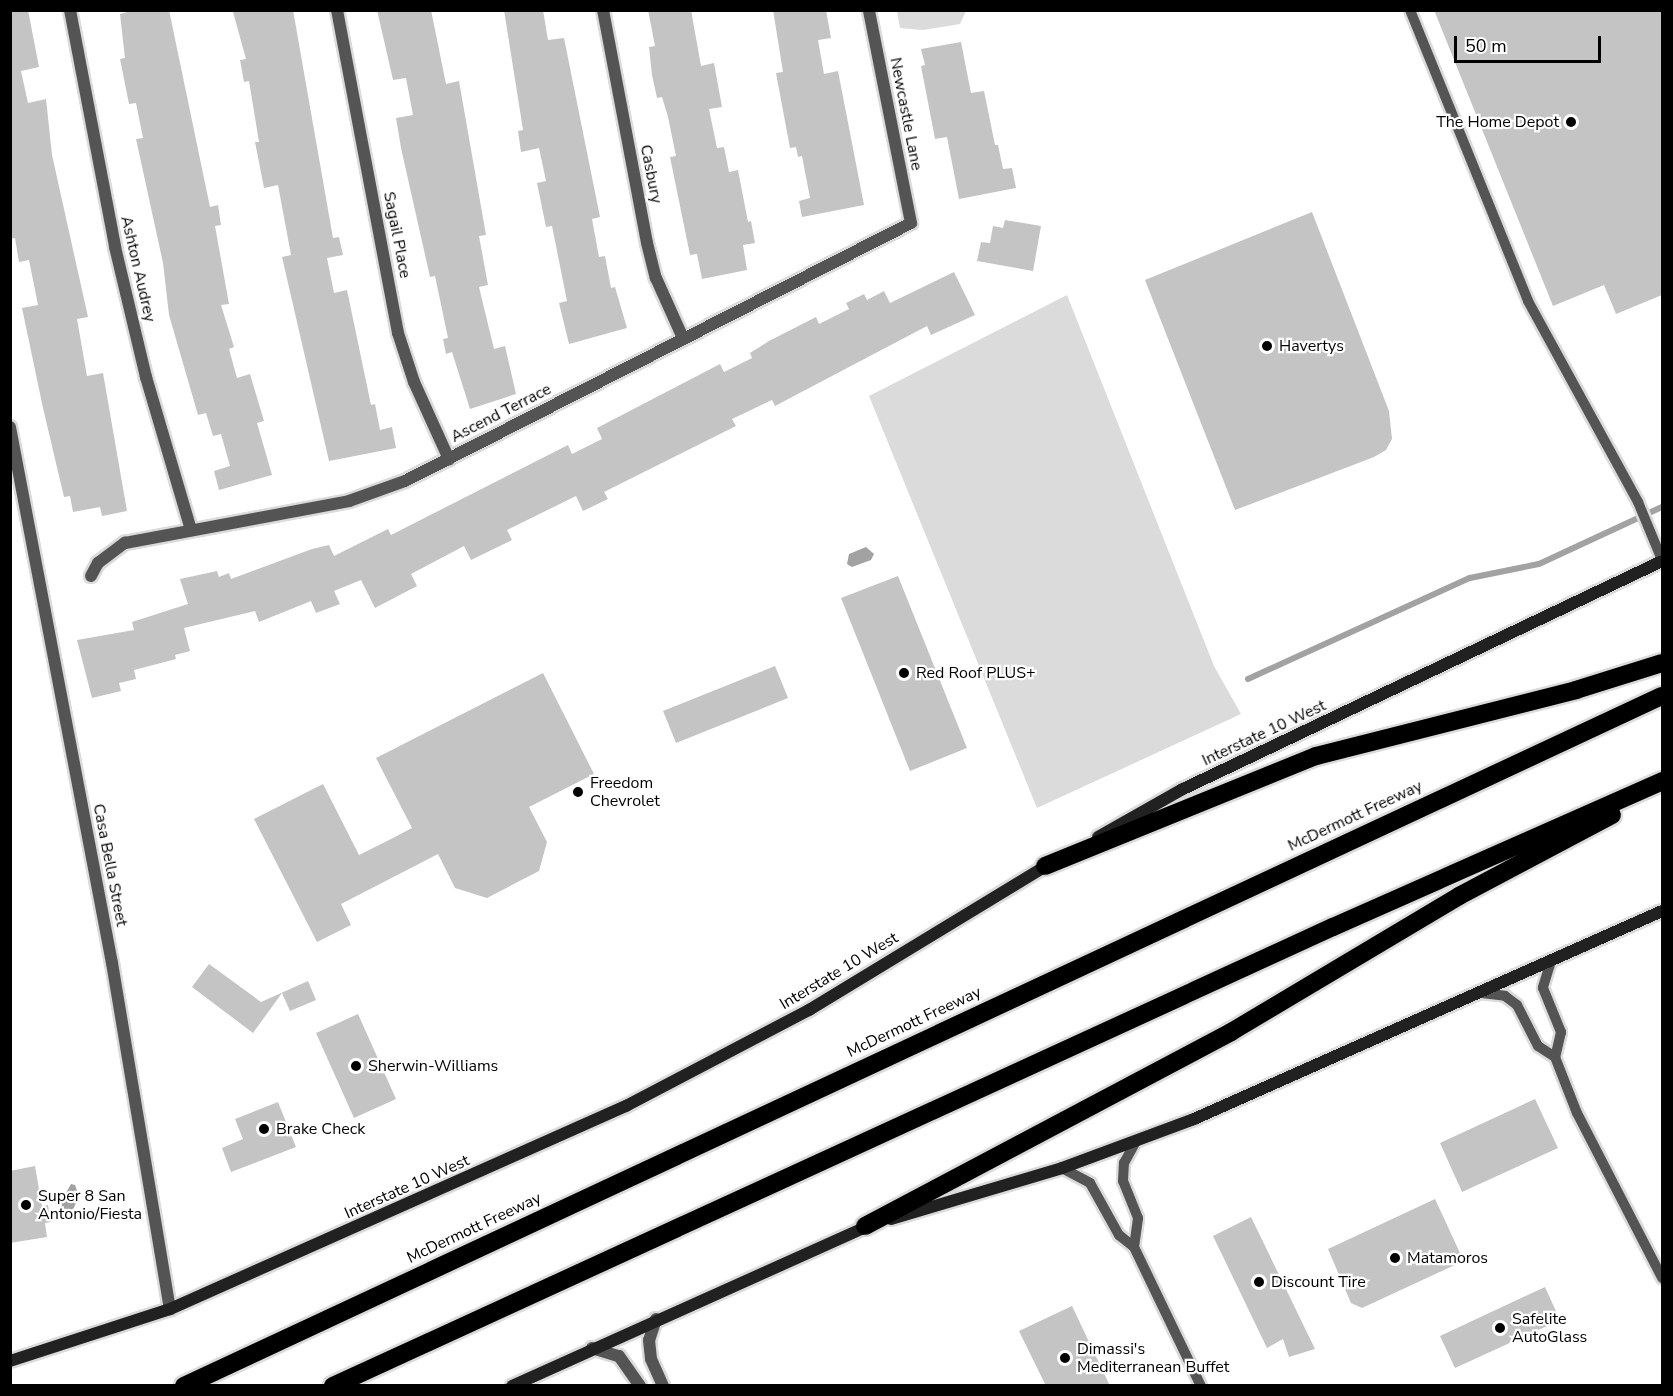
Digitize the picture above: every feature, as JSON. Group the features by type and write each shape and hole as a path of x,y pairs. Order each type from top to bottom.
{"highway":[{"path":"1045,866 1316,756 1576,690 1662,663"},
{"name":"McDermott Freeway","path":"184,1386 1662,696"},
{"path":"333,1386 1333,927 1662,780"},
{"path":"865,1226 1231,1032 1448,901 1662,789"}],"main road":[{"name":"Interstate 10 West","path":"10,1361 170,1309 626,1106 809,1010 1045,866 1183,789 1662,561"},
{"path":"512,1386 865,1226 1062,1168 1136,1141 1482,993 1662,911"}],"street":[{"name":"Ashton Audrey","path":"70,10 118,258 146,377 191,530"},
{"name":"Sagail Place","path":"337,10 398,333 414,382 449,459"},
{"name":"Casbury","path":"603,10 647,243 656,278 683,338"},
{"name":"Newcastle Lane","path":"869,10 911,223"},
{"name":"Ascend Terrace","path":"91,576 98,563 126,543 349,501 449,459 911,223"},
{"name":"Casa Bella Street","path":"10,427 110,951 170,1309"},
{"path":"656,1319 649,1340 651,1359 663,1386"},
{"path":"592,1348 619,1356 640,1386"}],"lane":[{"path":"1410,10 1528,301 1638,502 1662,561"},
{"path":"1551,961 1543,988 1561,1032 1555,1057 1577,1113 1662,1278"},
{"path":"1482,993 1506,996 1517,1005 1538,1046 1555,1057"},
{"path":"1134,1247 1138,1218 1123,1181 1124,1164 1136,1141"},
{"path":"1062,1168 1090,1183 1119,1235 1134,1247 1201,1386"}],"shaded area":[{"path":"897,10 966,11 960,24 923,30 900,28"},
{"path":"1067,295 1214,666 1241,714 1037,808 869,396"},
{"path":"866,547 874,554 871,560 852,567 847,564 849,554"},
{"path":"71,1184 75,1185 79,1196 73,1210 66,1213 61,1208 62,1200"}],"building":[{"path":"10,10 28,10 39,67 21,71 28,103 46,99 52,155 88,317 77,319 87,376 103,373 127,511 102,516 100,507 73,512 70,496 64,497 43,408 22,308 38,305 29,260 19,262 15,238 10,239"},
{"path":"135,10 169,10 210,207 218,205 221,225 215,226 229,304 221,305 234,347 229,349 237,378 250,374 264,421 257,423 272,475 219,490 214,471 230,466 221,434 213,436 206,413 198,415 169,315 163,263 136,139 143,138 136,103 129,104 120,59 125,58 120,14"},
{"path":"293,10 333,238 339,237 343,255 327,258 334,293 347,290 371,405 375,404 380,430 392,427 396,448 329,461 282,257 291,255 278,185 264,188 255,142 259,142 249,81 244,82 240,60 246,59 233,12"},
{"path":"377,10 431,10 446,84 459,81 486,235 479,236 488,285 479,287 494,349 505,346 516,394 470,409 452,352 446,354 443,339 448,338 435,276 430,277 401,148 396,118 413,115 406,78 393,80"},
{"path":"504,10 543,10 548,40 564,38 600,217 592,219 599,257 605,256 611,288 615,287 627,328 569,344 559,303 567,301 552,226 546,227 537,183 546,181 539,148 521,152 518,131 523,130"},
{"path":"648,10 691,10 701,66 714,63 722,107 709,109 717,148 724,147 729,172 738,170 748,222 751,221 755,243 743,245 747,270 702,279 697,254 690,255 670,157 676,156 668,117 662,97 657,98 652,75 649,47 655,46"},
{"path":"773,10 826,10 831,38 818,40 824,74 838,71 864,205 802,217 799,201 810,198 802,156 798,157 796,147 790,148 776,73 783,72"},
{"name":"The Home Depot","path":"1434,10 1662,10 1662,295 1616,314 1604,285 1553,306"},
{"path":"961,42 971,93 984,91 995,145 998,145 1003,169 1012,168 1016,188 959,199 947,137 935,139 921,66 925,65 921,49"},
{"name":"Havertys","path":"1312,212 1389,411 1392,439 1386,450 1374,457 1235,510 1145,280"},
{"path":"1005,220 1041,226 1033,271 977,261 981,242 990,243 993,226 1003,228"},
{"path":"954,272 975,315 931,335 927,326 775,406 772,400 732,419 736,426 604,492 608,499 583,511 576,496 507,530 512,540 471,560 464,546 411,574 417,586 375,608 361,580 334,591 340,604 316,613 311,601 259,622 255,611 184,628 190,651 175,655 176,659 134,670 136,679 119,683 121,691 92,698 77,640 134,630 132,622 188,604 180,579 217,571 219,577 229,573 231,579 312,549 329,545 334,556 388,529 391,535 568,445 572,454 602,439 597,428 720,364 724,372 752,358 750,353 769,341 816,317 819,324 849,309 846,303 864,294 867,300 884,291 890,303"},
{"name":"Red Roof PLUS+","path":"898,576 967,748 910,771 841,598"},
{"path":"775,666 788,698 676,743 663,711"},
{"path":"543,673 594,774 529,807 547,842 539,871 487,898 455,888 438,854 341,904 351,925 317,942 254,819 323,784 359,855 393,838 412,828 376,758"},
{"path":"209,964 261,1002 308,981 316,1000 290,1011 282,993 253,1033 192,987"},
{"name":"Sherwin-Williams","path":"358,1014 396,1099 354,1118 316,1033"},
{"path":"1535,1099 1558,1148 1462,1192 1440,1143"},
{"name":"Brake Check","path":"278,1102 296,1147 231,1172 222,1148 243,1139 235,1119"},
{"name":"Super 8 San Antonio/Fiesta","path":"35,1166 42,1206 48,1205 51,1222 45,1223 47,1237 10,1243 10,1171"},
{"name":"Matamoros","path":"1435,1199 1460,1253 1457,1264 1362,1308 1351,1303 1328,1249"},
{"name":"Discount Tire","path":"1251,1217 1315,1349 1289,1357 1283,1339 1267,1348 1213,1236"},
{"name":"Safelite AutoGlass","path":"1545,1287 1560,1320 1455,1368 1440,1336"},
{"name":"Dimassi's Mediterranean Buffet","path":"1072,1306 1110,1386 1046,1386 1019,1331"}],"waterway":[{"path":"1248,679 1470,578 1539,564 1662,507"}],"place":[{"name":"The Home Depot","path":"1571,122"},
{"name":"Havertys","path":"1267,346"},
{"name":"Red Roof PLUS+","path":"904,673"},
{"name":"Freedom Chevrolet","path":"578,792"},
{"name":"Sherwin-Williams","path":"356,1066"},
{"name":"Brake Check","path":"264,1129"},
{"name":"Super 8 San Antonio/Fiesta","path":"26,1205"},
{"name":"Matamoros","path":"1395,1258"},
{"name":"Discount Tire","path":"1259,1282"},
{"name":"Safelite AutoGlass","path":"1500,1328"},
{"name":"Dimassi's Mediterranean Buffet","path":"1065,1358"}]}
